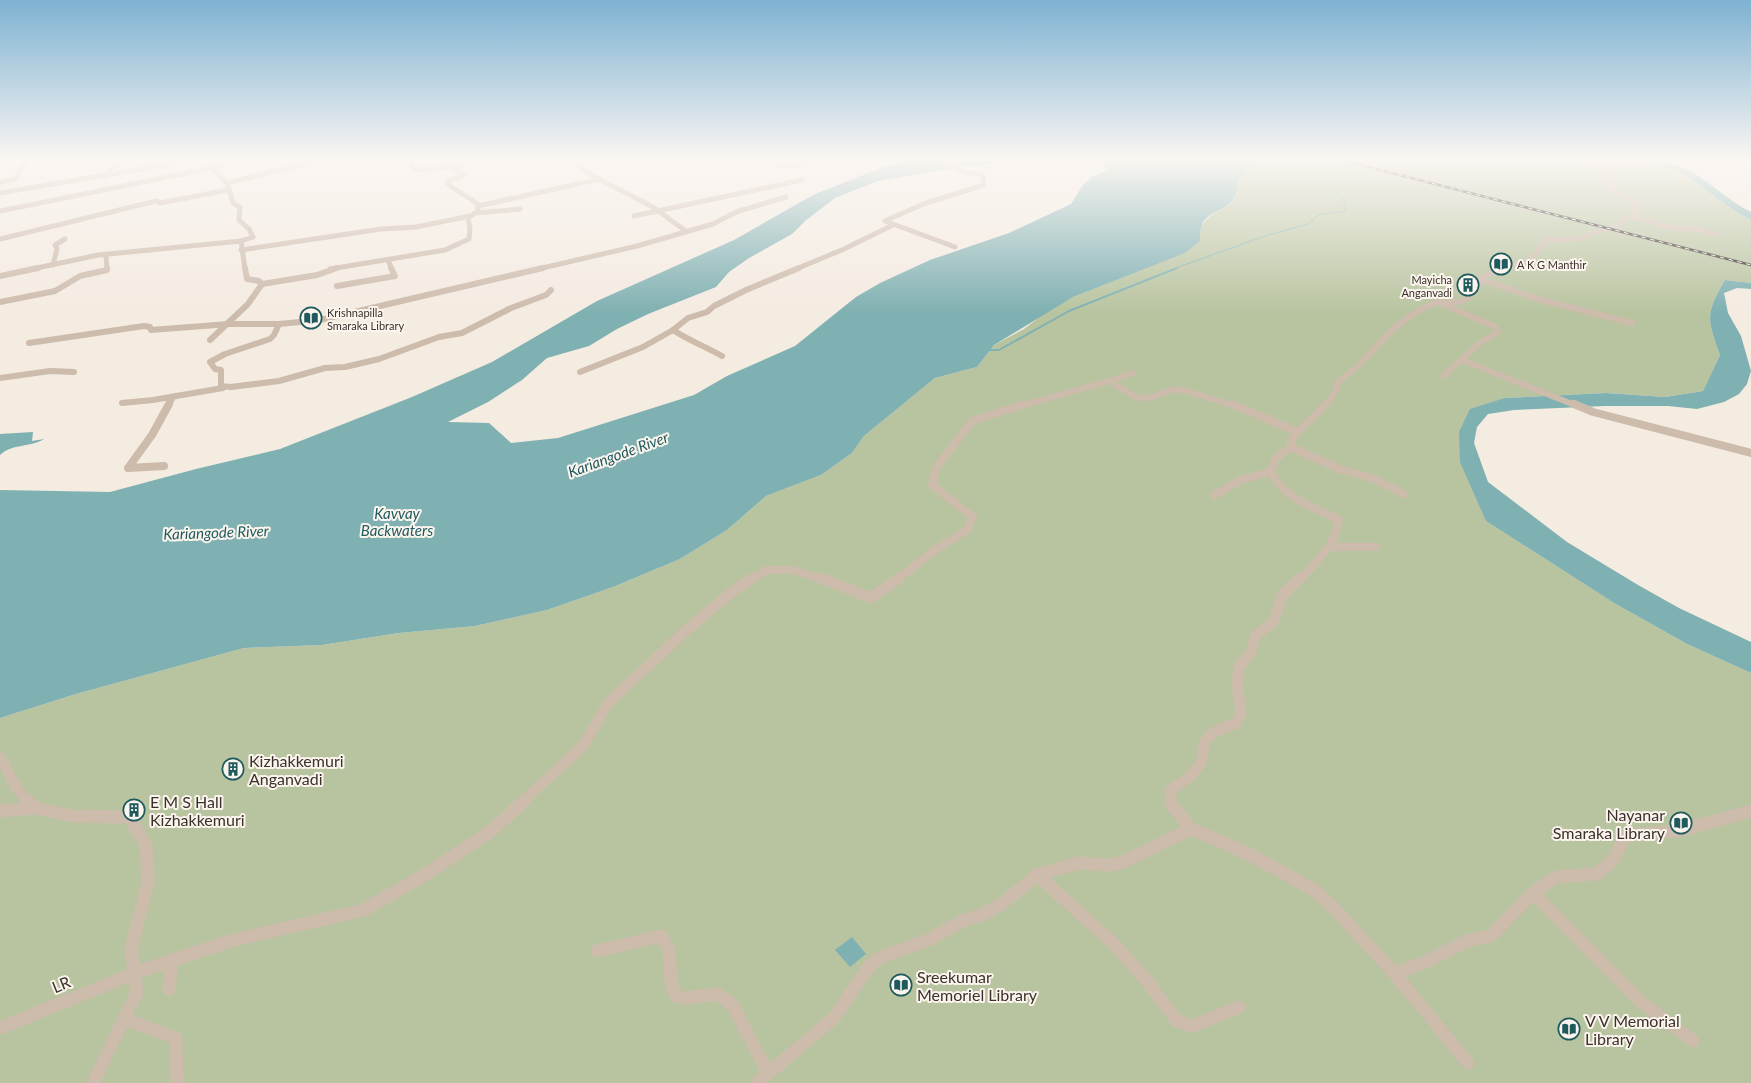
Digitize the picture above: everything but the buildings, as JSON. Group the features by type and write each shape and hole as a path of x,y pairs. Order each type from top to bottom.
{"street":[{"path":"0,239 113,212"},
{"path":"0,276 98,256 241,242 253,238 249,228 239,220 240,212"},
{"path":"241,242 247,279 259,281 262,284 317,275 330,269 445,250 469,239 470,228 468,218 475,212"},
{"path":"241,250 382,229 416,228 450,219 500,212"},
{"path":"634,216 655,212"},
{"path":"658,212 687,232"},
{"path":"29,344 131,327 144,326 150,327 151,330 229,324 279,324 320,320 400,303 468,284 618,251 713,224 738,212"},
{"path":"906,212 885,221 956,247"},
{"path":"1616,226 1631,216 1634,212"},
{"path":"1631,216 1674,228 1697,229 1717,234"},
{"path":"580,372 643,347 674,330 688,318 707,312 714,306 746,290 844,249 893,225"},
{"path":"1291,447 1290,440 1330,401 1336,391 1338,382 1358,366 1394,328 1416,312 1440,303 1464,301 1472,296 1474,286 1484,274 1531,260 1547,240 1577,239 1606,229"},
{"path":"53,265 57,249 55,245 65,240"},
{"path":"0,302 55,291 71,280 107,270 106,256"},
{"path":"337,286 394,276 388,260"},
{"path":"1480,279 1541,300 1632,323"},
{"path":"210,340 248,304 262,284"},
{"path":"122,403 279,381 325,368 350,366 379,359 439,337 462,333 511,308 546,295 551,290"},
{"path":"1440,303 1475,317 1496,327 1498,330 1498,332 1481,342 1462,360 1457,362 1443,376"},
{"path":"224,388 221,386 221,370 215,369 210,362 221,355 266,341 274,335 279,324"},
{"path":"674,330 692,343 700,344 722,356"},
{"path":"1462,360 1593,412 1751,453"},
{"path":"0,378 50,371 74,372"},
{"path":"1108,381 1133,373"},
{"path":"1108,381 1133,396 1141,398 1174,389 1214,398 1250,410 1298,432"},
{"name":"LR","path":"0,1028 135,973 230,941 364,910 421,877 490,832 583,746 609,702 690,626 733,591 766,570 793,570 826,580 871,598 911,570 936,549 967,530 973,517 932,485 936,468 972,421 980,417 1108,381"},
{"path":"164,466 128,468 152,435 173,397"},
{"path":"1189,830 1189,826 1172,804 1170,790 1198,768 1205,754 1204,742 1213,732 1235,724 1241,713 1237,683 1239,667 1251,652 1255,636 1274,621 1282,596 1330,547 1337,532 1339,520 1314,508 1282,488 1270,472 1271,462 1278,454 1291,447"},
{"path":"1291,447 1340,469 1372,478 1404,494"},
{"path":"1214,495 1237,482 1258,474 1270,472"},
{"path":"1330,547 1376,547"},
{"path":"0,757 17,790 35,808"},
{"path":"0,811 35,808 72,816 128,817 146,845 148,882 131,949 137,992 93,1083"},
{"path":"1394,973 1421,964 1469,940 1491,936 1533,892 1556,878 1597,874 1613,860 1626,836 1682,830 1751,811"},
{"path":"757,1083 834,1018 870,965 881,956 928,940 963,921 981,915 1003,903 1037,875 1079,863 1109,865 1121,863 1189,830 1199,832 1270,864 1314,890 1331,905 1394,973 1468,1063"},
{"path":"1037,875 1114,944 1147,981 1177,1021 1193,1026 1239,1007"},
{"path":"1533,892 1642,1004 1693,1041"},
{"path":"597,950 661,936 670,950 671,983 676,996 685,998 717,994 732,1004 768,1073"},
{"path":"169,989 172,960"},
{"path":"124,1019 176,1038 176,1083"}],"green space":[{"path":"1218,212 1737,212 1751,220 1751,283 1725,280 1714,301 1710,317 1712,333 1720,355 1703,391 1665,397 1606,393 1505,398 1459,433 1486,521 1614,603 1687,644 1751,673 1751,1083 0,1083 0,718 76,694 244,648 322,645 399,633 475,626 547,610 613,587 680,559 727,530 766,496 821,475 852,453 864,436 935,378 977,367 994,345 1024,329 1046,312 1073,297 1158,263 1200,241 1202,225"}],"water":[{"name":"Kavvay Backwaters","path":"784,212 817,212 792,234 749,258 729,272 716,287 648,314 617,329 589,346 547,358 522,380 488,402 448,422 489,423 511,443 558,438 694,395 727,376 795,346 856,297 880,283 930,260 1009,233 1055,212 1217,212 1204,221 1200,241 1185,253 1073,297 994,345 977,367 935,378 864,436 852,453 821,475 766,496 727,530 680,559 613,587 547,610 475,626 399,633 322,645 244,648 76,694 0,718 0,490 110,492 280,449 412,397 492,362 597,301 734,240"},
{"path":"1737,212 1751,212 1751,220"},
{"path":"1725,280 1751,283 1751,289 1737,288 1724,293 1728,313 1741,336 1751,371 1747,384 1739,394 1724,402 1697,409 1668,406 1605,406 1514,410 1488,414 1477,427 1474,443 1488,482 1567,542 1679,608 1751,642 1751,673 1687,644 1614,603 1486,521 1460,462 1459,432 1470,409 1505,398 1606,393 1665,397 1703,391 1720,355 1712,333 1710,317 1714,301"},
{"path":"33,432 32,441 44,439 33,444 10,449 0,455 0,434"},
{"path":"852,937 866,954 850,967 835,950"}],"waterway":[{"path":"1173,269 1265,236 1308,224 1318,215 1341,212"},
{"path":"989,350 999,350 1069,311 1177,268"}],"railway":[{"path":"1542,212 1751,265"}],"place":[{"name":"A K G Manthir","path":"1501,264"},
{"name":"Mayicha Anganvadi","path":"1468,285"},
{"name":"Krishnapilla Smaraka Library","path":"311,318"},
{"name":"Kizhakkemuri Anganvadi","path":"233,769"},
{"name":"E M S Hall Kizhakkemuri","path":"134,810"},
{"name":"Nayanar Smaraka Library","path":"1681,823"},
{"name":"Sreekumar Memoriel Library","path":"901,985"},
{"name":"V V Memorial Library","path":"1569,1029"}],"water label":[{"name":"Kariangode River","path":"618,454"},
{"name":"Kariangode River","path":"216,532"}]}
